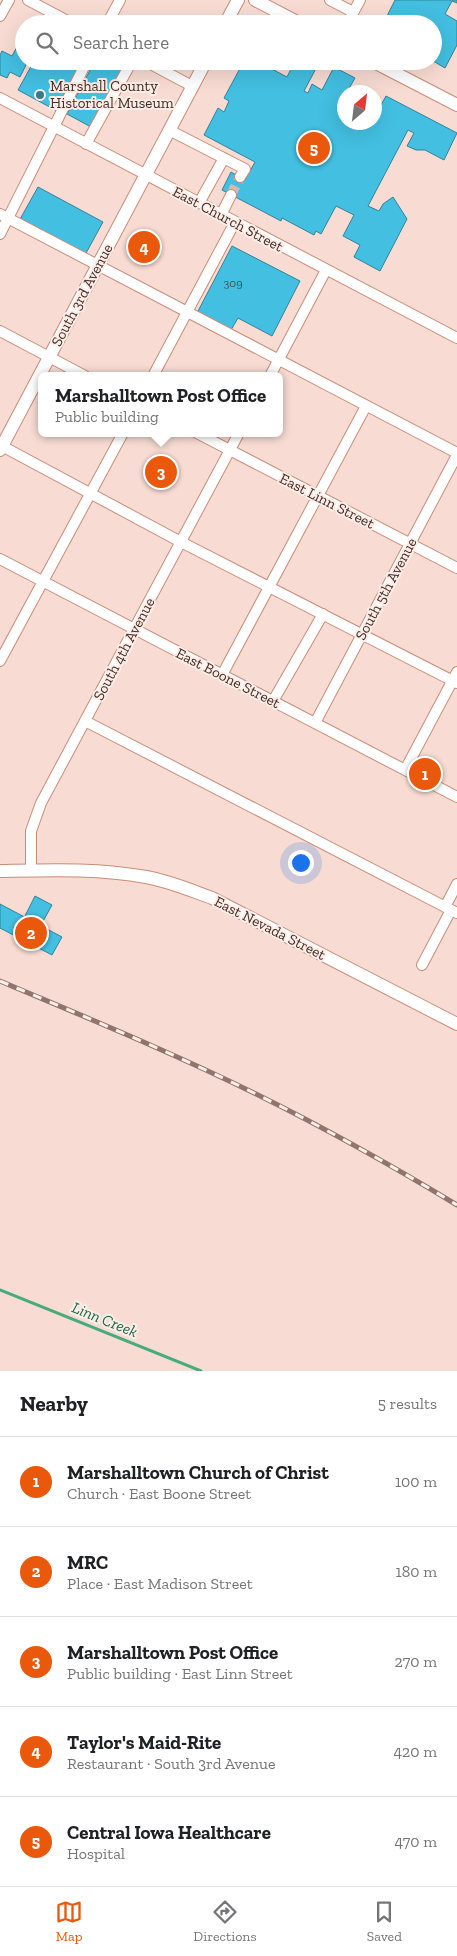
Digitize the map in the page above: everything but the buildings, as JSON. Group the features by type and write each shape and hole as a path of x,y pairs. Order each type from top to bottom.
{"main road":[{"path":"230,15 238,0"},
{"path":"255,0 283,15"},
{"name":"South 3rd Avenue","path":"41,372 201,70"},
{"path":"389,70 457,105"},
{"name":"South 3rd Avenue","path":"1,447 38,378"},
{"name":"East Nevada Street","path":"0,871 70,870 110,872 146,877 180,886 204,895 457,1024"}],"street":[{"path":"0,16 9,0"},
{"path":"28,0 56,15"},
{"path":"112,15 120,0"},
{"path":"330,0 353,12"},
{"path":"352,15 360,0"},
{"path":"0,234 4,216 54,127 82,70"},
{"path":"86,144 127,70"},
{"path":"162,70 192,86"},
{"name":"East Church Street","path":"0,98 457,338"},
{"path":"169,130 245,169 240,177"},
{"path":"199,204 224,158"},
{"path":"221,215 231,195"},
{"path":"4,216 457,454"},
{"path":"156,372 236,222"},
{"path":"272,372 326,270"},
{"path":"0,331 78,372"},
{"path":"222,674 366,406"},
{"path":"0,661 121,437"},
{"name":"East Linn Street","path":"205,437 457,568"},
{"name":"South 4th Avenue","path":"31,870 31,831 41,803 237,437"},
{"path":"1,447 269,587 455,678 405,770"},
{"name":"South 5th Avenue","path":"315,723 457,454"},
{"name":"East Boone Street","path":"0,559 457,797"},
{"path":"274,701 323,614"},
{"path":"85,721 451,910"},
{"path":"422,965 451,910 457,884"}],"waterway":[{"name":"Linn Creek","path":"0,1290 201,1371"}],"tunnel":[{"path":"231,195 240,177"}],"railway":[{"path":"0,981 160,1049 254,1093 357,1147 457,1205"}],"place":[{"name":"Marshall County Historical Museum","path":"40,95"},
{"name":"Central Iowa Healthcare","path":"314,148"},
{"name":"Taylor's Maid-Rite","path":"144,247"},
{"name":"Marshalltown Post Office","path":"161,472"},
{"name":"Marshalltown Church of Christ","path":"425,774"},
{"name":"MRC","path":"31,933"}]}
